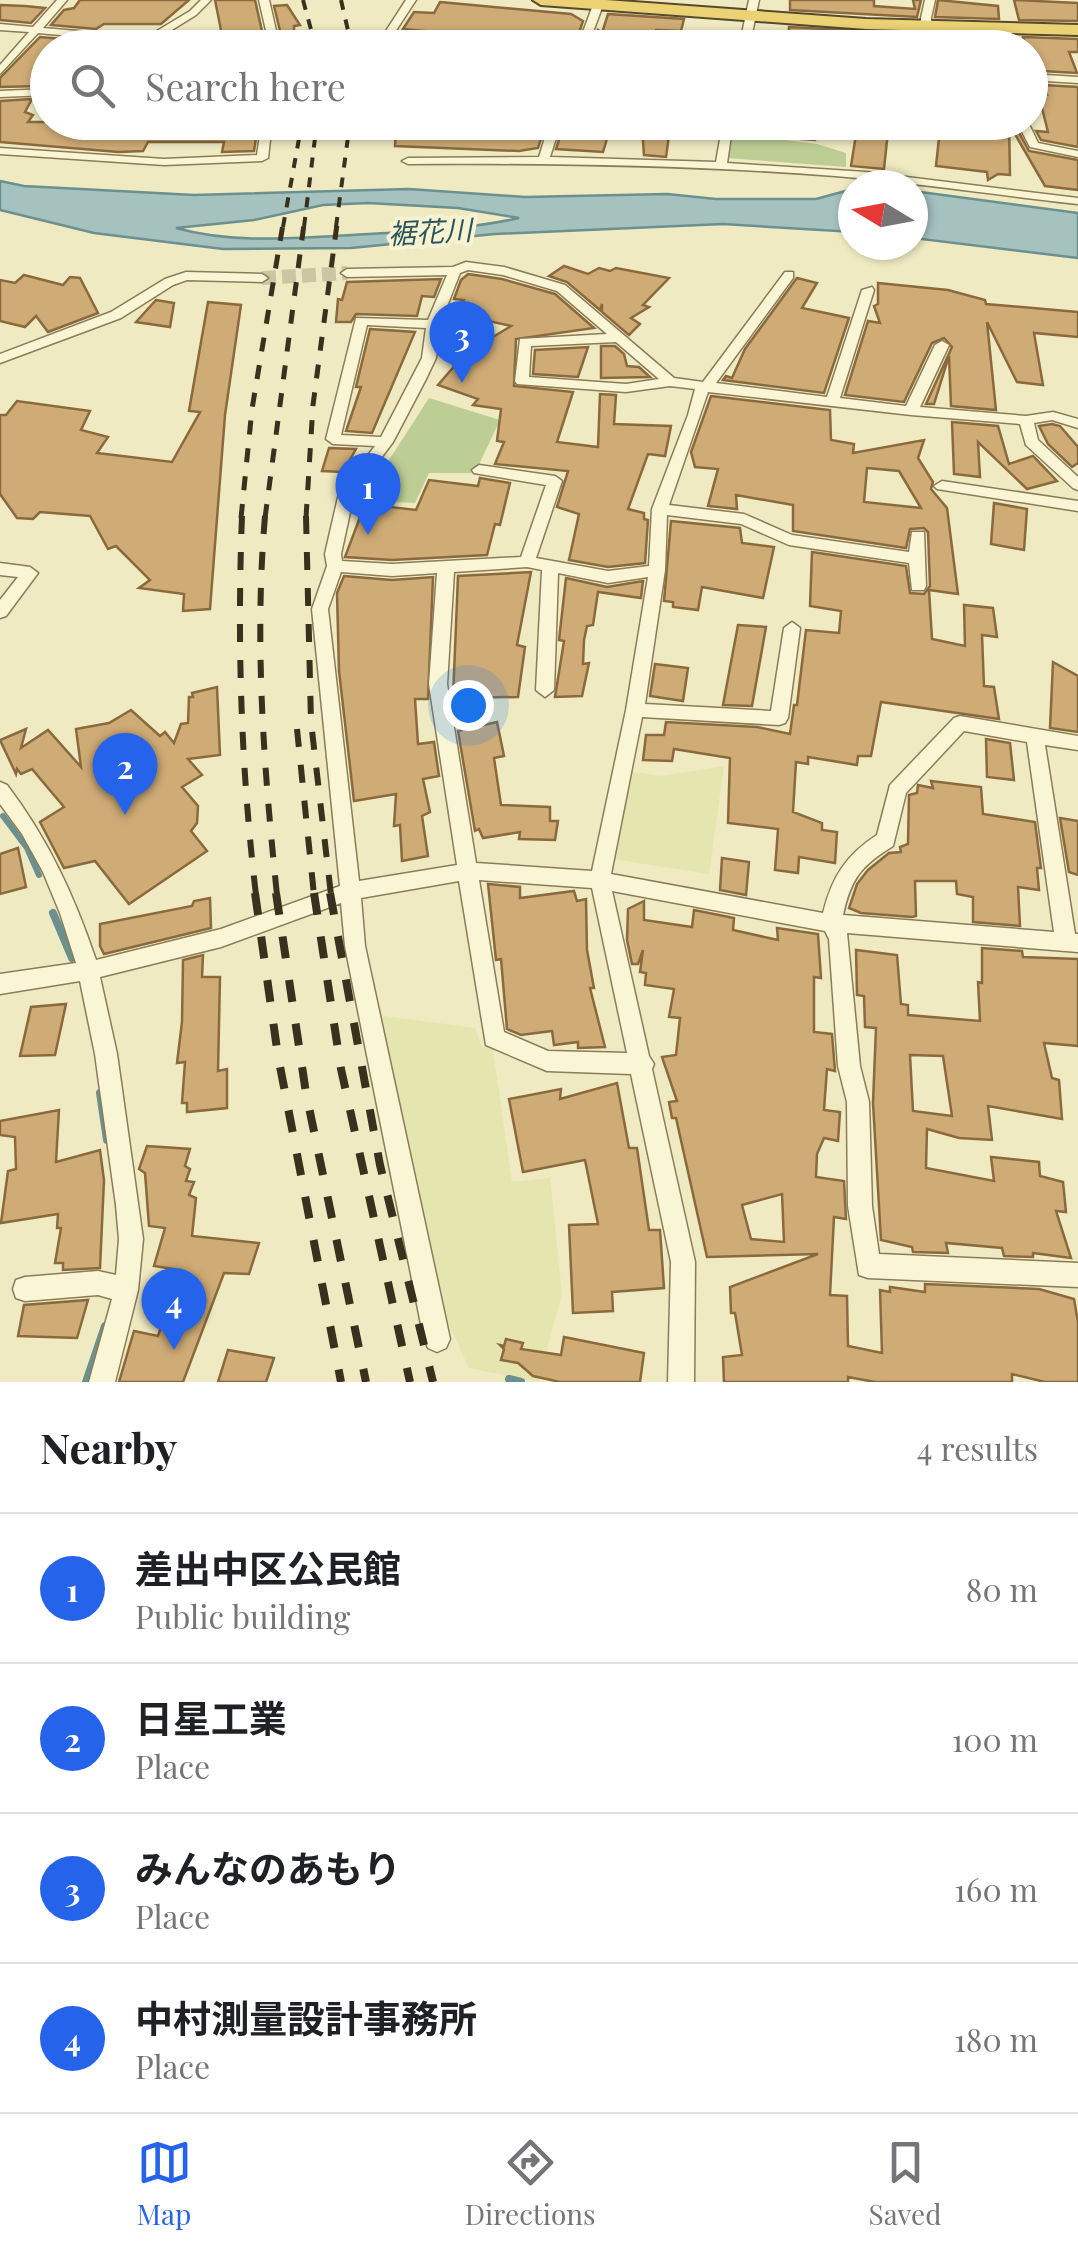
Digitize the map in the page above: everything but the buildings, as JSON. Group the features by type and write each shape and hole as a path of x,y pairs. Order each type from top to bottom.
{"highway":[{"path":"544,0 752,8 926,26 1078,30"}],"street":[{"path":"0,27 36,30 62,0"},
{"path":"165,30 206,0"},
{"path":"264,0 270,30"},
{"path":"392,30 411,0"},
{"path":"926,30 930,0"},
{"path":"589,30 598,5"},
{"path":"0,71 30,37"},
{"path":"1048,78 1078,80"},
{"path":"0,94 30,93"},
{"path":"0,151 120,160 232,162 262,158 264,140"},
{"path":"544,159 550,140"},
{"path":"721,165 725,140"},
{"path":"1031,140 1034,145 1078,154"},
{"path":"408,161 544,159 721,165 920,180 1078,201"},
{"path":"346,272 454,272 466,266 504,271 561,288 670,382"},
{"path":"437,1339 355,946 320,609 336,566 333,554 347,493 386,442 429,358 432,324 454,272"},
{"path":"0,359 116,315 186,276 262,278"},
{"path":"680,1382 683,1262 600,880 636,710 657,570 660,509 704,388 789,276"},
{"path":"832,402 868,290"},
{"path":"386,442 333,439 361,321 432,324"},
{"path":"618,338 525,342 522,381 626,388 670,382 911,411 1026,420 1078,407"},
{"path":"911,411 942,345"},
{"path":"1053,416 1078,424"},
{"path":"1026,420 1032,442 1078,485"},
{"path":"479,470 555,481 527,562"},
{"path":"942,486 1078,506"},
{"path":"660,509 744,519 789,540 917,560"},
{"path":"918,536 918,586"},
{"path":"336,566 392,570 527,562 608,577 657,570"},
{"path":"446,565 438,684 494,1038 547,1061 643,1064"},
{"path":"545,690 550,568"},
{"path":"0,569 30,573 0,612"},
{"path":"636,710 779,718 792,628"},
{"path":"1078,743 960,723 897,790 886,840 854,860 839,883 831,924 839,938 849,1066 858,1102 860,1206 868,1266 1078,1275"},
{"path":"0,984 88,974 219,941 350,891 469,872 600,880 831,924 1072,942 1035,736"},
{"path":"4,800 54,870 88,974 108,1061 131,1236 126,1290 102,1382"},
{"path":"24,1289 98,1283 126,1290"}],"green space":[{"path":"731,140 786,140 846,153 846,167 727,158"},
{"path":"429,398 500,420 475,473 429,473 415,503 358,500 365,481 389,460"},
{"path":"724,766 709,874 612,859 633,772 661,776"},
{"path":"377,1015 475,1028 482,1047 493,1050 512,1182 550,1178 562,1294 538,1382 469,1368 444,1314"}],"water":[{"name":"裾花川","path":"0,181 24,186 194,195 409,189 525,197 667,194 716,199 816,199 838,193 838,231 723,224 495,234 351,248 223,249 94,233 0,210","holes":["368,203 458,208 519,218 436,230 285,238 219,236 176,228 254,220 323,205"]},
{"path":"928,193 1078,213 1078,258 928,240"}],"waterway":[{"path":"3,816 27,848 39,875"},
{"path":"53,913 72,958"},
{"path":"100,1093 107,1140"},
{"path":"86,1382 105,1326"},
{"path":"509,1379 521,1382"}],"tunnel":[{"path":"262,278 347,273"}],"railway":[{"path":"303,0 311,30"},
{"path":"341,0 348,30"},
{"path":"283,227 299,140"},
{"path":"304,227 315,140"},
{"path":"336,227 348,140"},
{"path":"241,518 252,409 283,224"},
{"path":"265,518 304,224"},
{"path":"306,517 313,405 337,224"},
{"path":"242,516 242,706 256,895"},
{"path":"265,516 260,611 262,706 277,895"},
{"path":"306,517 311,722 331,895"},
{"path":"297,729 314,895"},
{"path":"255,893 278,1056 341,1382"},
{"path":"276,893 306,1093 366,1382"},
{"path":"314,893 341,1069 410,1382"},
{"path":"330,893 380,1165 433,1382"}],"place":[{"name":"みんなのあもり","path":"462,383"},
{"name":"差出中区公民館","path":"368,535"},
{"name":"日星工業","path":"125,815"},
{"name":"中村測量設計事務所","path":"174,1350"}]}
